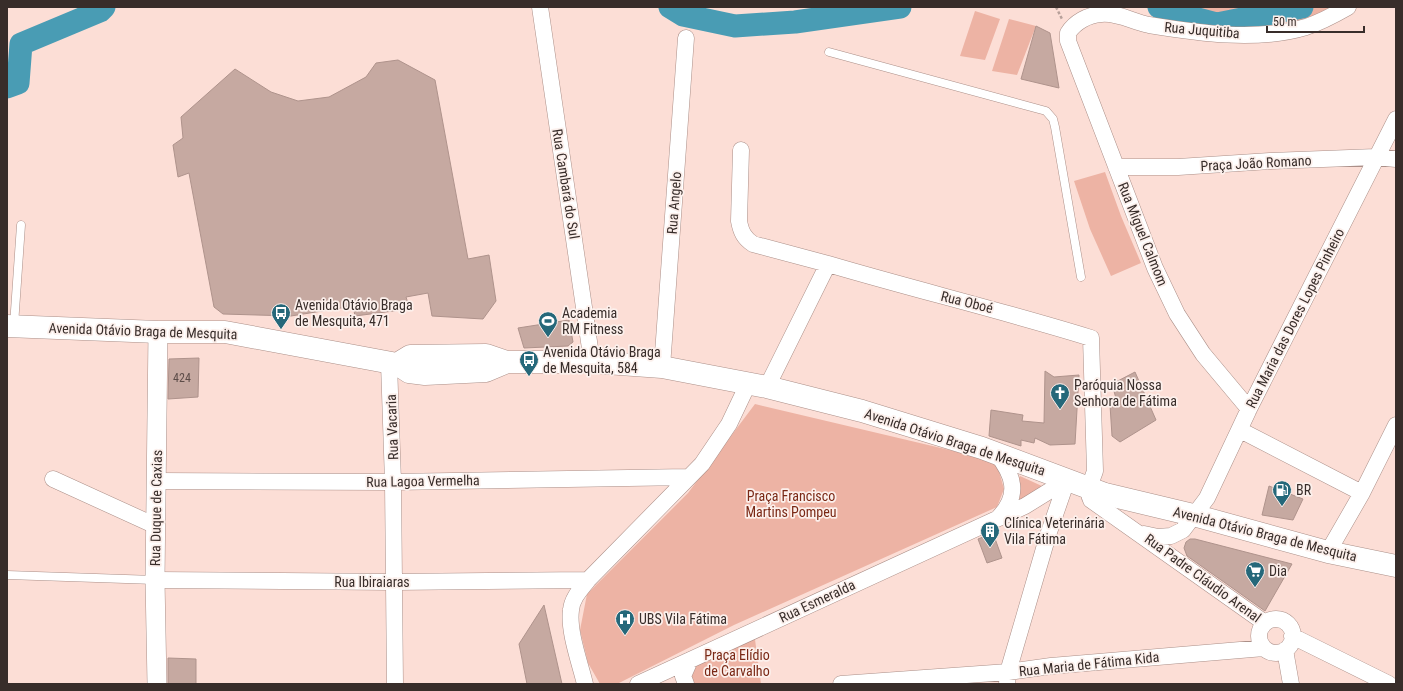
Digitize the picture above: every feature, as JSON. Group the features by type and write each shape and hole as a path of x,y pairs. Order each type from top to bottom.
{"main road":[{"name":"Avenida Otávio Braga de Mesquita","path":"10,326 158,332 225,332 393,363 409,372 425,374 486,371 507,362 592,362 662,367 757,385 862,411 996,453 1105,494 1193,515 1328,552 1396,566"}],"street":[{"name":"Rua Cambará do Sul","path":"540,7 592,362"},
{"name":"Rua Juquitiba","path":"1068,41 1068,33 1077,22 1101,14 1114,15 1143,24 1185,31 1274,34 1320,22 1348,7"},
{"name":"Rua Angelo","path":"662,367 686,38"},
{"name":"Rua Miguel Calmom","path":"1068,41 1155,268 1177,314 1203,354 1249,409"},
{"name":"Rua Maria das Dores Lopes Pinheiro","path":"1193,515 1207,498 1249,409 1396,119"},
{"path":"585,684 571,624 571,609 577,594 588,580 702,464 757,385 828,264 753,244 746,239 741,230 739,221 741,150"},
{"name":"Praça João Romano","path":"1116,166 1178,167 1270,161 1376,157 1396,159"},
{"name":"Rua Oboé","path":"828,264 912,289 985,306 1091,338 1095,471 1089,489"},
{"name":"Rua Duque de Caxias","path":"157,684 155,580 158,332"},
{"name":"Rua Vacaria","path":"393,363 395,684"},
{"path":"1328,552 1362,493 1396,425"},
{"path":"1240,430 1362,493"},
{"name":"Rua Esmeralda","path":"996,453 1011,476 1012,488 1008,506 997,518"},
{"name":"Rua Lagoa Vermelha","path":"157,481 393,482 688,477"},
{"path":"53,479 156,526"},
{"path":"1008,678 1048,535 1067,480"},
{"name":"Rua Esmeralda","path":"638,684 1024,506 1067,480"},
{"name":"Rua Padre Cláudio Arenal","path":"1089,489 1091,500 1265,623"},
{"path":"1024,506 1040,508 1046,513 1049,520 1048,535"},
{"name":"Rua Padre Cláudio Arenal","path":"1140,534 1158,538 1171,536 1183,530 1193,515"},
{"name":"Rua Ibiraiaras","path":"155,580 394,582 588,580"},
{"path":"1289,643 1275,653 1264,648 1261,644 1259,633 1265,623 1277,619 1285,622 1290,628 1289,643 1291,684"},
{"path":"1289,643 1389,684"},
{"name":"Rua Maria de Fátima Kida","path":"841,684 1008,678 1051,666 1264,648"},
{"path":"686,684 683,676 690,660"}],"lane":[{"path":"829,52 1046,112 1053,119 1055,127 1080,277"},
{"path":"10,326 20,224"},
{"path":"7,575 155,580"}],"green space":[{"path":"1173,7 1340,7 1319,21 1185,30"},
{"path":"975,11 1000,19 985,60 960,56"},
{"path":"1009,19 1036,26 1017,75 992,71"},
{"path":"1105,172 1121,216 1141,263 1111,276 1090,229 1074,181"},
{"name":"Praça Francisco Martins Pompeu","path":"755,404 996,461 1004,489 997,507 734,625 617,684 600,684 588,663 580,630 587,594 688,493"},
{"path":"1020,476 1044,487 1013,507 1017,480"},
{"name":"Praça Elídio de Carvalho","path":"754,632 761,684 688,684 691,663"}],"building":[{"path":"1036,26 1050,33 1059,88 1021,79"},
{"path":"398,60 435,80 468,259 489,255 496,301 483,319 432,316 428,293 406,297 408,303 401,310 355,316 353,306 291,316 223,314 214,307 189,173 178,177 173,145 183,138 181,117 235,69 271,92 298,101 329,97 366,77 376,63"},
{"path":"569,320 573,342 568,346 524,348 518,328"},
{"path":"199,358 198,397 168,399 169,359"},
{"name":"Paróquia Nossa Senhora de Fátima","path":"1045,371 1054,377 1079,375 1075,444 1050,445 1035,438 1034,443 1021,440 1021,446 989,436 991,410 1023,415 1022,421 1044,423"},
{"path":"1135,372 1156,420 1120,442 1112,436 1110,405 1117,402 1112,384"},
{"name":"BR","path":"1269,486 1303,499 1293,520 1262,515"},
{"name":"Clínica Veterinária Vila Fátima","path":"993,533 1002,558 987,563 978,539"},
{"name":"Dia","path":"1190,539 1292,564 1265,611 1187,556 1184,548 1186,542"},
{"path":"544,605 562,684 527,684 519,644"},
{"path":"168,658 196,659 196,684 168,684"}],"waterway":[{"path":"7,87 18,83 21,44 100,11 104,7"},
{"path":"670,7 683,15 735,26 795,22 900,7"},
{"path":"1159,7 1164,10 1217,24 1302,7"}],"place":[{"name":"Avenida Otávio Braga de Mesquita, 471","path":"281,330"},
{"name":"Academia RM Fitness","path":"548,338"},
{"name":"Avenida Otávio Braga de Mesquita, 584","path":"529,377"},
{"name":"Paróquia Nossa Senhora de Fátima","path":"1060,410"},
{"name":"BR","path":"1282,507"},
{"name":"Clínica Veterinária Vila Fátima","path":"990,548"},
{"name":"Dia","path":"1255,588"},
{"name":"UBS Vila Fátima","path":"625,636"}]}
